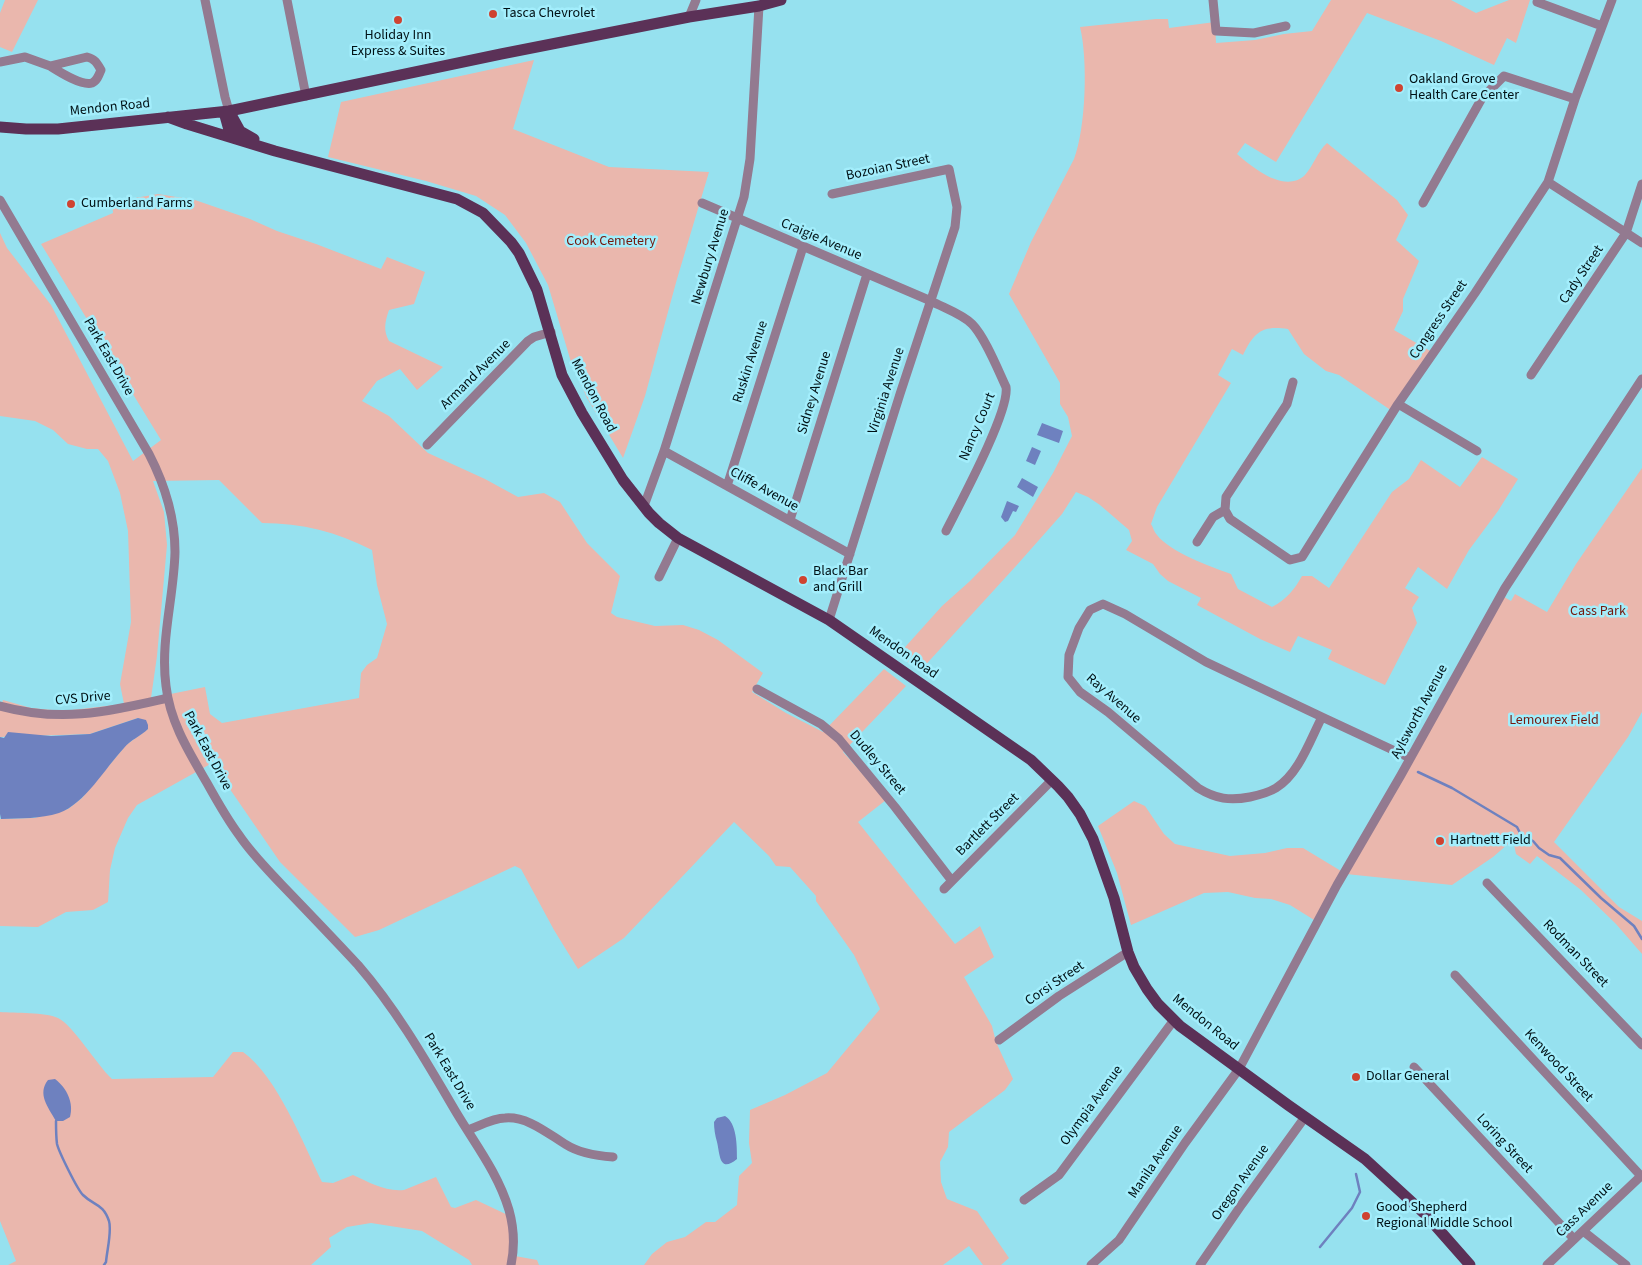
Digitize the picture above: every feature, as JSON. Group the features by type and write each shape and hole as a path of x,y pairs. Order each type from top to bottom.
{"main road":[{"path":"234,138 229,130 227,112 493,56 689,17 759,6 781,0"},
{"name":"Mendon Road","path":"0,127 44,129 227,112 240,131 275,151"},
{"name":"Mendon Road","path":"168,116 187,124 275,151 457,199 482,213 511,242 526,265 537,290 551,332 562,375 582,413 623,480 659,523 678,538 829,620 1031,760 1063,791 1080,814 1093,839 1112,890 1134,968 1158,1004 1174,1020 1239,1070 1365,1159 1426,1215 1470,1265"}],"street":[{"path":"205,0 227,112"},
{"path":"287,0 306,96"},
{"path":"689,17 696,0"},
{"path":"1214,0 1216,31 1254,33 1286,26"},
{"name":"Congress Street","path":"1225,510 1230,519 1290,560 1302,557 1398,404 1475,293 1548,182 1612,0"},
{"path":"1537,2 1602,26"},
{"name":"Newbury Avenue","path":"644,506 664,451 738,219 747,181 759,6"},
{"path":"0,62 25,57 50,66 63,74 85,83 92,83 98,79 100,70 97,63 92,58 87,57 50,66"},
{"path":"1424,202 1482,98 1504,76 1576,100"},
{"name":"Bozoian Street","path":"832,194 949,169"},
{"name":"Virginia Avenue","path":"829,620 957,215 956,196 949,169"},
{"path":"1548,182 1642,243"},
{"name":"Cady Street","path":"1531,375 1626,233 1642,184"},
{"name":"Park East Drive","path":"0,200 148,454 167,494 175,544 164,659 168,698 175,725 183,742 239,835 266,868 357,965 408,1030 496,1177 513,1226 512,1265"},
{"name":"Craigie Avenue","path":"702,203 803,248 931,301"},
{"name":"Ruskin Avenue","path":"727,486 803,248"},
{"name":"Sidney Avenue","path":"790,520 867,274"},
{"name":"Nancy Court","path":"931,301 974,326 981,336 1006,387 1007,394 1001,415 946,531"},
{"name":"Armand Avenue","path":"427,445 528,341 534,337 551,332"},
{"name":"Aylsworth Avenue","path":"1239,1070 1337,885 1505,588 1642,379"},
{"path":"1197,542 1213,517 1225,510 1226,497 1288,404 1293,382"},
{"path":"1398,404 1477,451"},
{"name":"Cliffe Avenue","path":"664,451 850,554"},
{"path":"659,577 678,538"},
{"name":"Ray Avenue","path":"1322,717 1300,761 1276,788 1263,794 1235,800 1217,797 1198,788 1108,712 1080,692 1068,677 1069,655 1079,628 1090,610 1099,605 1108,606 1201,660 1410,758"},
{"name":"Dudley Street","path":"757,689 821,724 839,739 952,881"},
{"name":"CVS Drive","path":"0,706 34,714 78,715 114,710 168,698"},
{"name":"Bartlett Street","path":"944,889 1052,780"},
{"name":"Rodman Street","path":"1488,883 1642,1045"},
{"name":"Corsi Street","path":"999,1040 1059,996 1128,952"},
{"name":"Kenwood Street","path":"1455,975 1641,1175"},
{"name":"Olympia Avenue","path":"1024,1200 1059,1174 1064,1168 1174,1020"},
{"name":"Loring Street","path":"1414,1068 1574,1239"},
{"name":"Manila Avenue","path":"1091,1265 1119,1240 1185,1143 1239,1070"},
{"path":"468,1130 502,1118 515,1118 538,1127 576,1150 594,1155 613,1157"},
{"name":"Oregon Avenue","path":"1200,1265 1305,1118"},
{"name":"Cass Avenue","path":"1547,1265 1641,1175"},
{"path":"1583,1231 1626,1265"}],"green space":[{"path":"5,0 38,0 12,52 0,47 0,13"},
{"path":"1331,0 1451,0 1476,13 1509,0 1530,0 1516,43 1507,38 1494,65 1441,41 1367,13 1276,162 1245,143 1237,154 1260,172 1288,182 1297,180 1305,175 1327,143 1397,200 1408,215 1396,240 1419,261 1403,299 1403,311 1394,330 1432,352 1392,411 1339,375 1326,371 1304,354 1288,329 1265,329 1255,336 1243,355 1232,349 1218,375 1231,383 1157,507 1151,524 1157,535 1171,547 1191,558 1231,574 1238,589 1272,607 1290,594 1302,576 1312,576 1329,588 1392,492 1409,479 1421,460 1460,487 1482,457 1518,479 1498,511 1469,550 1447,589 1418,567 1405,588 1419,597 1412,608 1417,623 1385,685 1328,659 1332,650 1298,636 1290,652 1260,639 1197,605 1201,598 1168,581 1153,564 1126,550 1132,541 1129,530 1100,505 1076,492 1062,514 920,671 898,655 942,606 970,581 1015,535 1053,473 1072,436 1068,417 1060,404 1060,383 1009,294 1031,242 1074,159 1078,146 1083,112 1085,75 1083,41 1080,27 1156,19 1168,19 1169,28 1215,22 1216,43 1255,40 1312,31"},
{"name":"Cook Cemetery","path":"534,60 513,129 609,167 709,172 645,396 623,458 587,398 571,362 548,285 526,243 505,215 476,196 426,181 328,157 341,102"},
{"path":"158,194 195,200 381,269 387,257 425,272 414,304 389,310 385,330 389,341 443,367 417,390 400,369 377,381 362,401 389,416 428,453 485,479 518,497 544,493 560,502 587,543 620,576 611,613 617,617 655,626 683,625 699,630 718,640 763,673 752,692 786,713 823,732 884,669 906,686 843,752 886,800 858,822 955,944 980,926 994,957 964,977 992,1026 996,1042 1013,1079 1005,1090 949,1132 948,1147 940,1162 941,1182 947,1199 977,1211 1009,1258 1001,1265 983,1265 969,1246 943,1265 644,1265 652,1254 667,1242 685,1237 706,1222 715,1222 737,1205 739,1176 752,1163 749,1143 750,1110 785,1095 827,1073 880,1009 854,955 816,901 816,896 790,867 776,866 769,856 734,822 624,938 578,969 554,930 521,869 515,866 379,930 355,937 280,862 225,782 214,762 137,805 128,818 115,848 110,870 108,902 93,910 66,912 38,927 0,926 0,819 34,818 68,809 82,798 126,745 148,729 148,725 138,718 90,734 0,737 0,709 3,700 31,708 63,711 124,704 120,684 131,622 128,531 120,493 108,461 98,449 87,449 68,444 53,430 35,421 0,416 0,233 7,248 51,305 133,461 161,440 41,244 113,213 112,202","holes":["219,480 262,523 277,523 319,530 346,538 372,550 377,585 387,624 377,658 367,665 361,673 359,698 222,723 210,714 205,687 151,698 157,656 167,545 164,512 153,481"]},
{"name":"Lemourex Field","path":"1642,468 1642,712 1628,737 1554,842 1619,907 1642,921 1642,954 1616,924 1581,890 1537,856 1530,864 1516,854 1514,845 1508,844 1493,857 1452,885 1346,874 1501,595 1511,601 1515,594 1547,612 1576,564"},
{"path":"1134,801 1145,806 1164,834 1175,844 1230,856 1265,853 1287,848 1303,848 1346,874 1319,923 1290,905 1271,899 1255,898 1228,892 1204,893 1131,925 1117,873 1098,826"},
{"path":"0,1012 38,1014 58,1018 71,1029 112,1079 213,1077 233,1052 243,1052 267,1077 278,1094 322,1182 333,1183 353,1175 384,1188 404,1190 436,1177 451,1207 455,1208 476,1200 512,1217 515,1256 537,1260 539,1265 472,1265 469,1260 422,1231 371,1223 347,1227 329,1238 331,1247 311,1265 8,1265 16,1261 0,1221"}],"water":[{"path":"1042,423 1063,431 1059,443 1037,435"},
{"path":"1032,447 1041,451 1035,465 1026,461"},
{"path":"1022,478 1038,487 1033,497 1017,487"},
{"path":"1007,501 1019,506 1016,512 1013,511 1008,521 1005,522 1001,517"},
{"path":"138,718 146,720 148,729 126,745 94,785 77,802 52,815 1,819 0,737 4,738 8,732 51,736 90,734"},
{"path":"55,1079 66,1091 71,1106 70,1117 63,1121 56,1121 47,1106 43,1090 48,1080"},
{"path":"725,1116 729,1119 734,1129 737,1148 737,1159 727,1164 721,1161 714,1125 717,1118"}],"waterway":[{"path":"1418,772 1452,788 1517,827 1521,835 1533,841 1539,848 1549,855 1560,858 1601,898 1634,926 1642,939"},
{"path":"56,1121 57,1144 80,1191 107,1215 110,1235 104,1265"},
{"path":"1320,1247 1352,1208 1360,1192 1356,1174"}],"place":[{"name":"Tasca Chevrolet","path":"493,14"},
{"name":"Holiday Inn Express & Suites","path":"398,20"},
{"name":"Oakland Grove Health Care Center","path":"1399,88"},
{"name":"Cumberland Farms","path":"71,204"},
{"name":"Black Bar and Grill","path":"803,580"},
{"name":"Hartnett Field","path":"1440,841"},
{"name":"Dollar General","path":"1356,1077"},
{"name":"Good Shepherd Regional Middle School","path":"1366,1216"}],"park label":[{"name":"Cass Park","path":"1598,612"}]}
